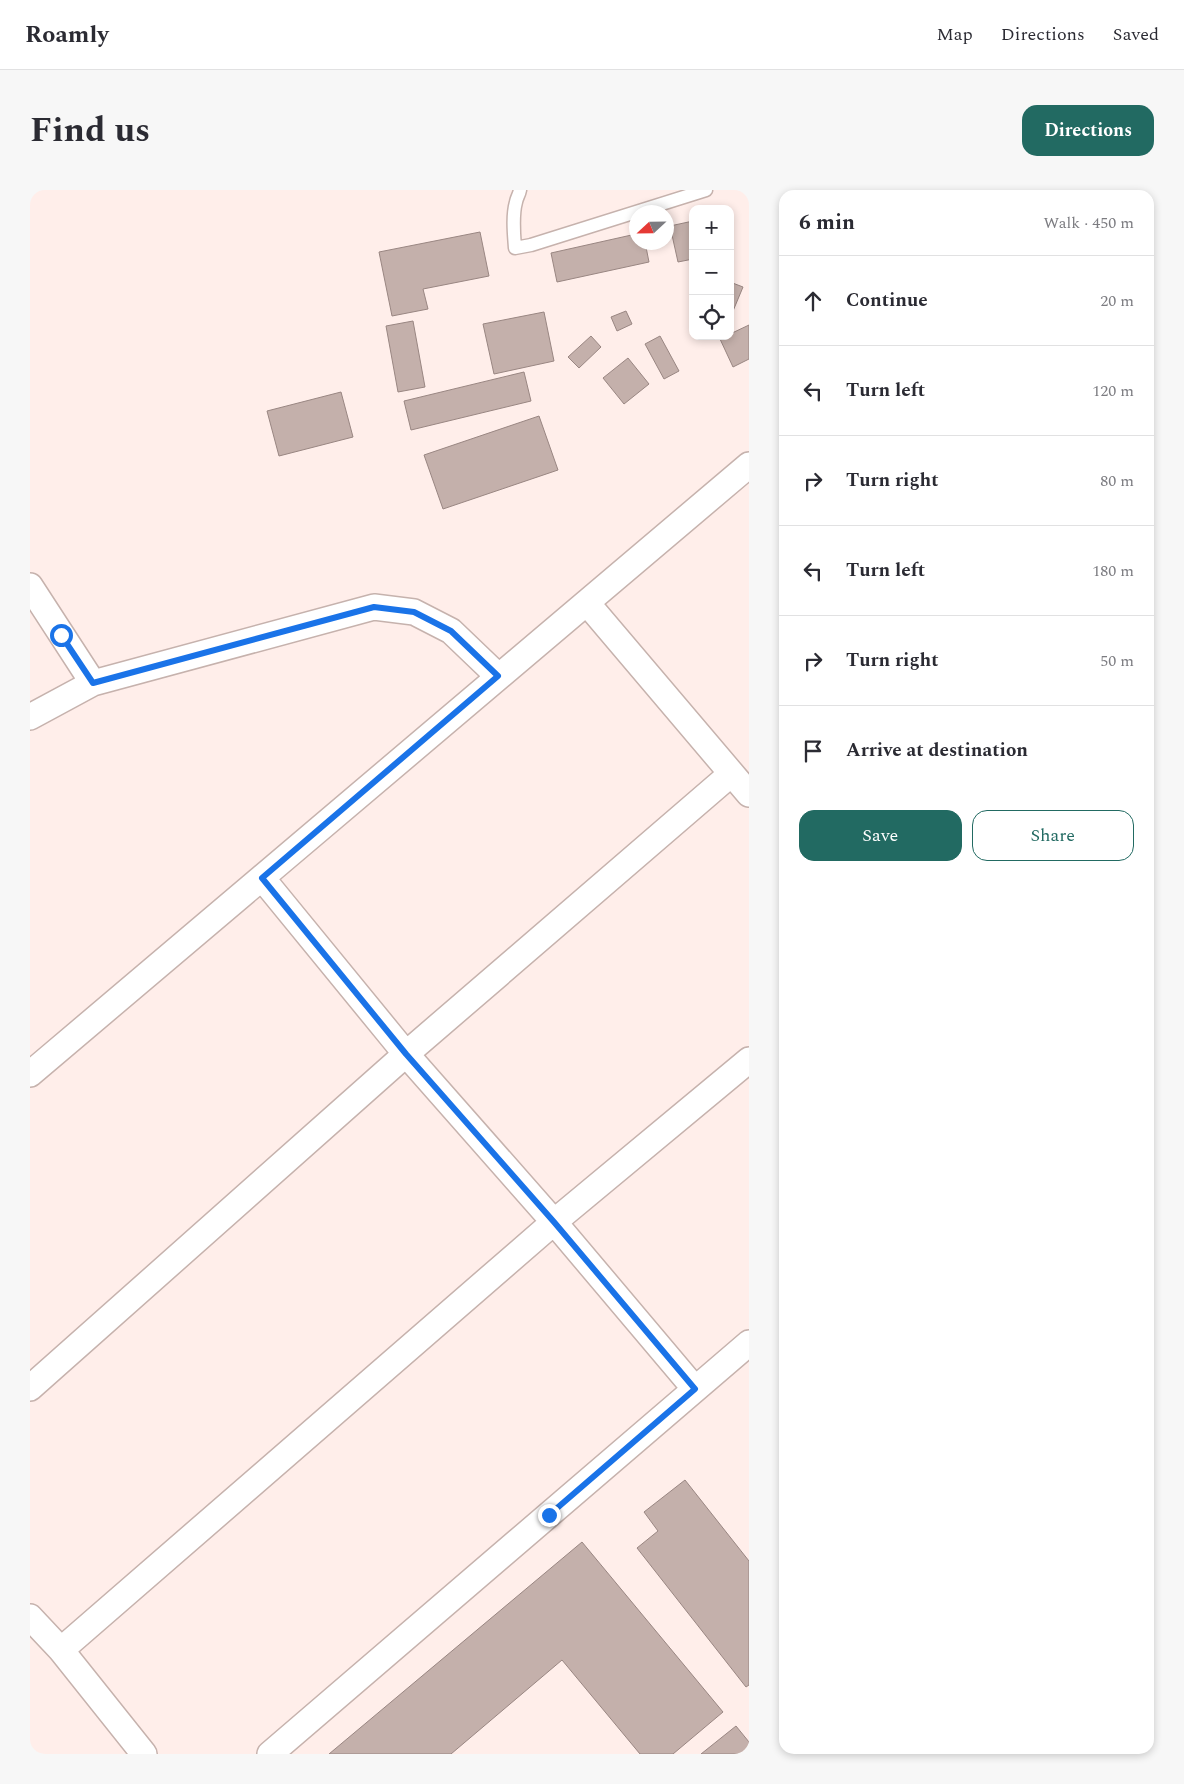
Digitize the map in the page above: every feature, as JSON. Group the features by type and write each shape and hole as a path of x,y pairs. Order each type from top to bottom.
{"street":[{"path":"30,1074 749,465"},
{"path":"30,586 93,683"},
{"path":"587,603 730,774 749,794"},
{"path":"30,717 93,683 374,607 414,612 451,631 498,676"},
{"path":"30,1388 406,1054 730,774"},
{"path":"262,878 406,1054 554,1222 695,1389"},
{"path":"61,1650 554,1222 749,1060"},
{"path":"270,1754 749,1343"},
{"path":"30,1616 61,1650 144,1754"}],"lane":[{"path":"520,190 516,201 515,248 531,246 706,190"}],"building":[{"path":"689,222 689,260 678,262 674,244 674,225"},
{"path":"480,232 489,276 423,289 428,309 392,316 379,252"},
{"path":"629,236 629,250 647,250 649,262 557,282 551,253"},
{"path":"734,284 743,287 734,309"},
{"path":"626,311 632,324 617,331 611,317"},
{"path":"544,312 554,361 494,374 483,324"},
{"path":"413,321 425,387 398,392 386,326"},
{"path":"749,325 749,359 733,367 720,340 734,340 734,332"},
{"path":"591,336 601,347 579,368 568,357"},
{"path":"660,336 679,371 664,379 645,344"},
{"path":"628,358 649,384 624,404 603,378"},
{"path":"524,372 531,401 411,430 404,401"},
{"path":"341,392 353,437 279,456 267,411"},
{"path":"539,416 558,470 443,509 424,455"},
{"path":"685,1480 749,1561 749,1685 746,1687 637,1548 658,1531 644,1512"},
{"path":"582,1542 723,1712 673,1754 640,1754 562,1660 451,1754 329,1754"},
{"path":"736,1726 749,1742 749,1754 701,1754"}],"route":[{"path":"61,635 93,683 374,607 414,612 451,631 498,676 262,878 406,1054 554,1222 695,1389 549,1515"}]}
